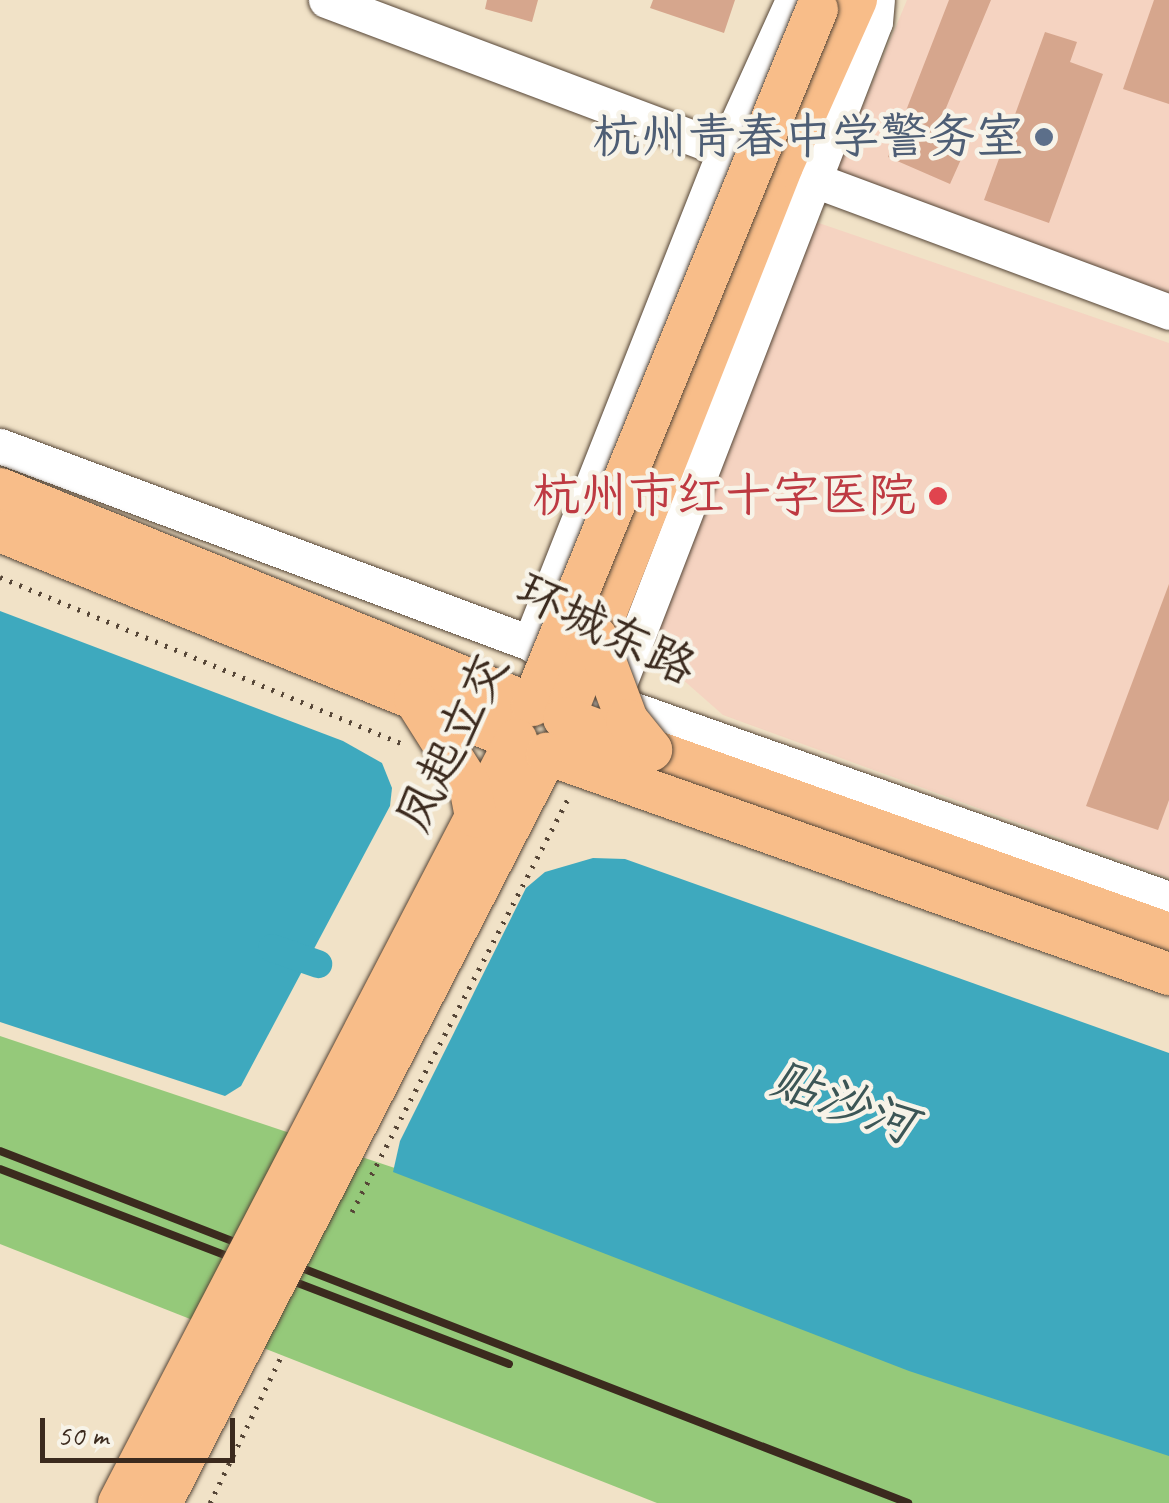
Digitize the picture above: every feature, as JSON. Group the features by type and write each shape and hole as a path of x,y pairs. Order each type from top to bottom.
{"main road":[{"name":"凤起立交","path":"160,1503 596,636 782,166 836,4"},
{"name":"凤起立交","path":"120,1503 476,816 547,740 836,4"},
{"name":"环城东路","path":"0,488 547,740 651,750 1169,934"},
{"name":"环城东路","path":"0,530 415,699 547,740 1169,974"},
{"path":"596,636 627,720 651,750"},
{"path":"415,699 470,786 476,816"}],"street":[{"path":"326,0 725,150"},
{"path":"530,643 725,150 836,4 875,22 809,178 612,702"},
{"path":"809,178 1169,312"},
{"name":"环城东路","path":"0,446 530,643 612,702 1169,899"}],"path":[{"path":"352,1212 547,740"},
{"path":"210,1503 281,1357"}],"shaded area":[{"path":"907,0 1169,0 1169,295 835,172"},
{"name":"杭州市红十字医院","path":"813,221 1169,343 1169,878 723,715 648,649"}],"green space":[{"path":"0,1036 1169,1427 1169,1503 657,1503 0,1244"}],"water":[{"path":"0,611 343,741 382,763 392,788 390,806 241,1086 225,1096 0,1022"},
{"path":"593,858 625,859 1169,1053 1169,1456 909,1371 393,1172 400,1141 526,888 545,872"}],"building":[{"path":"487,0 538,0 532,22 485,9"},
{"path":"653,0 735,0 724,33 650,8"},
{"path":"949,0 991,0 936,132 967,146 950,184 888,157"},
{"path":"1154,0 1169,0 1169,104 1123,89"},
{"name":"杭州青春中学警务室","path":"1045,32 1077,42 1070,62 1103,74 1049,223 984,200"},
{"path":"1169,584 1169,800 1158,830 1086,806"}],"waterway":[{"name":"贴沙河","path":"272,948 318,964"}],"railway":[{"path":"0,1151 908,1503"},
{"path":"0,1169 509,1364"}],"place":[{"name":"杭州青春中学警务室","path":"1044,137"},
{"name":"杭州市红十字医院","path":"938,496"}]}
